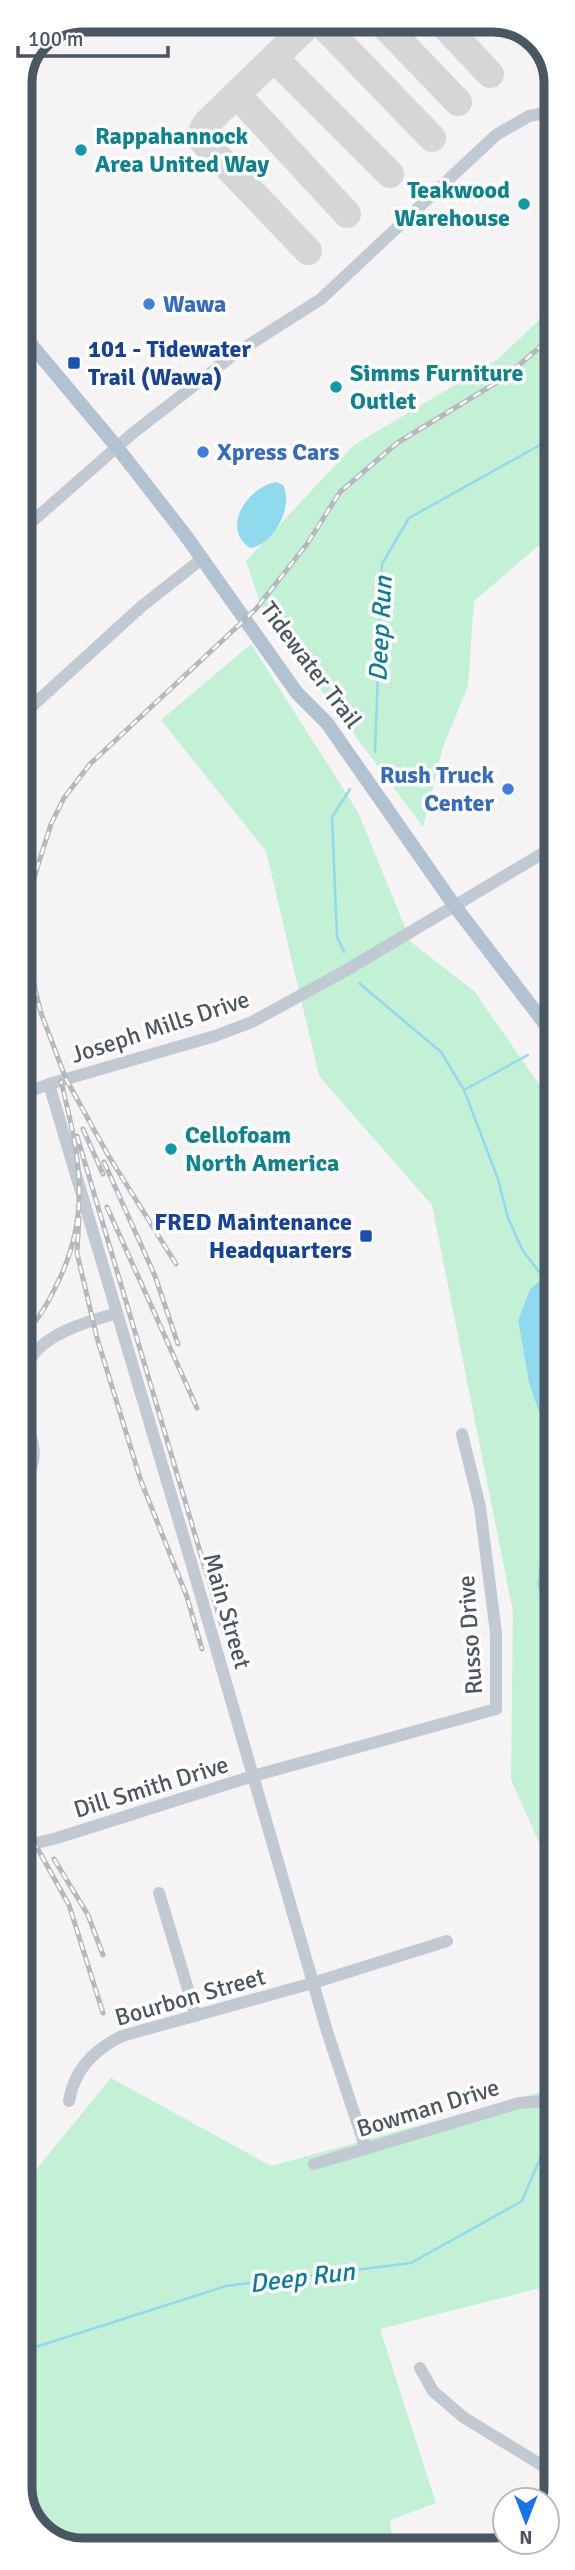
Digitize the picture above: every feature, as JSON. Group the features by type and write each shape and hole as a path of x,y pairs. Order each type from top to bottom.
{"main road":[{"name":"Tidewater Trail","path":"31,344 116,446 203,558 297,693 327,723 454,905 544,1023"}],"street":[{"path":"31,522 116,446 236,353 321,299 496,135 529,116 544,113"},
{"path":"31,707 142,606 203,558"},
{"name":"Joseph Mills Drive","path":"31,1091 180,1047 252,1022 345,971 544,852"},
{"name":"Main Street","path":"49,1084 313,1983 366,2149"},
{"path":"31,1359 55,1334 80,1323 117,1313"},
{"name":"Russo Drive","path":"253,1776 496,1709 494,1614 480,1507 462,1434"},
{"path":"31,1436 35,1449 35,1461 31,1469"},
{"name":"Dill Smith Drive","path":"31,1845 253,1776"},
{"path":"159,1893 196,2016"},
{"name":"Bourbon Street","path":"69,2101 80,2071 109,2042 122,2036 313,1983 447,1941"},
{"name":"Bowman Drive","path":"314,2164 519,2103 544,2099"},
{"path":"420,2368 433,2390 463,2417 544,2467"}],"green space":[{"path":"544,315 544,550 538,546 474,601 468,686 443,747 423,827 263,611 246,561 354,445 497,360"},
{"path":"251,644 358,812 411,942 475,992 544,1092 544,1277 530,1289 518,1320 529,1383 544,1427 544,1530 537,1584 544,1615 544,1854 511,1780 513,1612 432,1205 319,1076 266,851 161,720"},
{"path":"111,2078 271,2166 544,2091 544,2287 380,2329 436,2503 390,2520 392,2538 73,2538 49,2526 38,2513 32,2497 31,2176"}],"water":[{"path":"276,482 283,485 286,494 284,513 267,540 250,548 237,530 241,509 256,491"},
{"path":"544,1277 544,1427 529,1383 518,1320 530,1289"},
{"path":"544,1530 544,1615 537,1584"}],"waterway":[{"name":"Deep Run","path":"375,752 382,564 409,518 540,445 544,440"},
{"name":"Deep Run","path":"344,952 337,937 332,817 350,789"},
{"name":"Deep Run","path":"359,983 441,1052 464,1090 498,1179 508,1218 523,1251 543,1277"},
{"path":"464,1090 528,1055"},
{"name":"Deep Run","path":"31,2348 226,2286 411,2263 522,2201 544,2149"}],"taxiway":[{"path":"301,32 207,123 203,129 203,141 308,251"},
{"path":"329,32 432,138"},
{"path":"390,32 458,102"},
{"path":"450,32 490,74"},
{"path":"275,59 390,174"},
{"path":"237,95 347,214"}],"railway":[{"path":"31,890 51,824 64,798 90,764 256,609 307,544 340,492 397,443 504,378 544,343"},
{"path":"31,973 41,1013 66,1079 108,1155 176,1264"},
{"path":"31,1327 49,1300 68,1260 79,1209 77,1159 61,1081"},
{"path":"83,1129 103,1174"},
{"path":"77,1136 225,1636"},
{"path":"104,1162 155,1276 178,1344"},
{"path":"107,1207 197,1408"},
{"path":"79,1218 77,1253 97,1338 141,1481 187,1597 202,1649"},
{"path":"31,1831 35,1844 69,1905 103,2013"},
{"path":"54,1859 88,1915 103,1955"}],"place":[{"name":"Rappahannock Area United Way","path":"81,150"},
{"name":"Teakwood Warehouse","path":"524,204"},
{"name":"Wawa","path":"149,304"},
{"name":"101 - Tidewater Trail (Wawa)","path":"74,363"},
{"name":"Simms Furniture Outlet","path":"336,387"},
{"name":"Xpress Cars","path":"203,452"},
{"name":"Rush Truck Center","path":"508,789"},
{"name":"Cellofoam North America","path":"171,1149"},
{"name":"FRED Maintenance Headquarters","path":"366,1236"}]}
